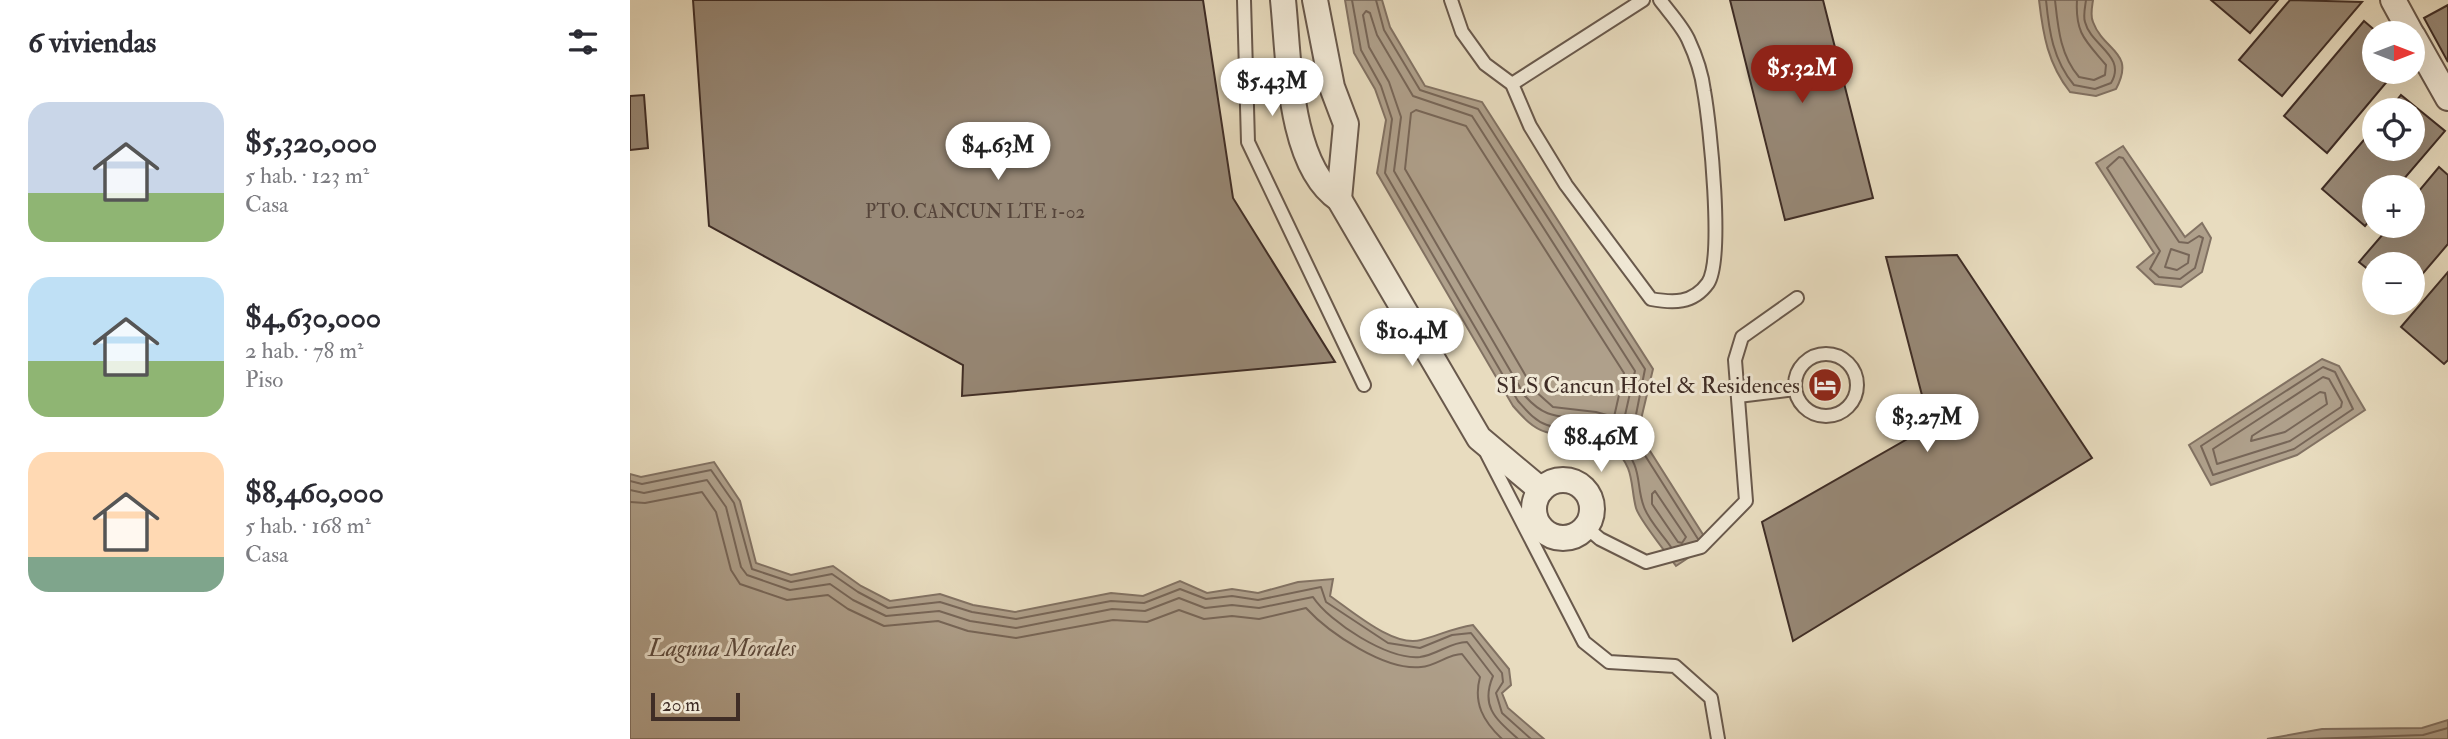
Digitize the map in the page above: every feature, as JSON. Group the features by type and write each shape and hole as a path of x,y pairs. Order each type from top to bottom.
{"street":[{"path":"1283,0 1295,124 1324,189 1339,199 1479,438 1541,490"},
{"path":"1315,0 1332,87 1346,124 1339,199"},
{"path":"2393,0 2404,21"},
{"path":"2426,59 2448,97"},
{"path":"1563,480 1581,486 1592,503 1592,512 1586,527 1568,538 1558,538 1542,529 1534,512 1534,502 1541,490 1553,482 1563,480"}],"lane":[{"path":"1244,0 1248,142 1364,385"},
{"path":"1451,0 1462,32 1485,64 1512,84 1530,126 1566,185 1651,299 1675,303 1693,298 1708,282 1714,267 1715,222 1706,102 1688,38 1660,0"},
{"path":"1512,84 1643,0"},
{"path":"1586,527 1600,539 1646,562 1701,547 1746,500 1735,360 1742,337 1797,298"},
{"path":"1826,353 1846,360 1857,379 1854,400 1840,414 1830,417 1820,417 1803,407 1795,389 1799,370 1806,361 1826,353"},
{"path":"1738,396 1795,389"},
{"path":"1479,438 1584,642 1609,662 1675,666 1711,698 1718,739"}],"water":[{"path":"1345,0 1382,0 1390,27 1425,86 1482,102 1653,369 1638,432 1709,544 1676,566 1638,513 1628,469 1620,455 1597,440 1555,434 1536,428 1513,406 1377,173 1386,120 1375,89 1354,53"},
{"path":"2039,0 2093,0 2093,22 2120,59 2121,76 2116,89 2096,96 2070,92 2056,71 2048,49"},
{"path":"2123,146 2185,237 2202,223 2211,238 2202,272 2181,287 2155,284 2137,267 2154,253 2096,163"},
{"path":"2322,359 2339,366 2365,410 2297,455 2211,485 2189,445"},
{"name":"Laguna Morales","path":"714,462 740,501 756,563 791,575 833,566 861,586 890,601 940,594 973,605 1015,612 1111,593 1143,596 1180,581 1207,593 1232,589 1258,593 1298,582 1333,579 1330,596 1374,627 1398,639 1421,640 1473,625 1509,669 1511,685 1502,693 1508,708 1544,739 630,739 630,474 641,477"},
{"path":"2448,720 2448,739 2267,739 2322,729 2422,728"}],"building":[{"path":"693,0 1203,0 1233,198 1335,362 962,396 963,365 709,226"},
{"path":"1730,0 1823,0 1873,198 1785,220"},
{"path":"2211,0 2278,0 2250,33"},
{"path":"2290,0 2362,2 2282,96 2239,60"},
{"path":"2448,5 2448,62 2426,21 2424,18"},
{"path":"2362,23 2362,84 2385,84 2373,98 2362,98 2362,111 2327,153 2284,116"},
{"path":"644,95 648,148 630,150 630,96"},
{"path":"2425,115 2445,131 2425,154"},
{"path":"2362,142 2362,161 2419,161 2407,175 2362,175 2362,223 2322,189"},
{"path":"2439,167 2448,175 2448,244 2425,271 2425,252 2368,252 2380,238 2425,238 2425,184"},
{"path":"1957,255 2092,458 1793,641 1762,522 1930,426 1886,257"},
{"path":"2448,272 2448,360 2444,364 2401,327 2411,315 2425,315 2425,299"}],"place":[{"name":"SLS Cancun Hotel & Residences","path":"1825,385"}]}
